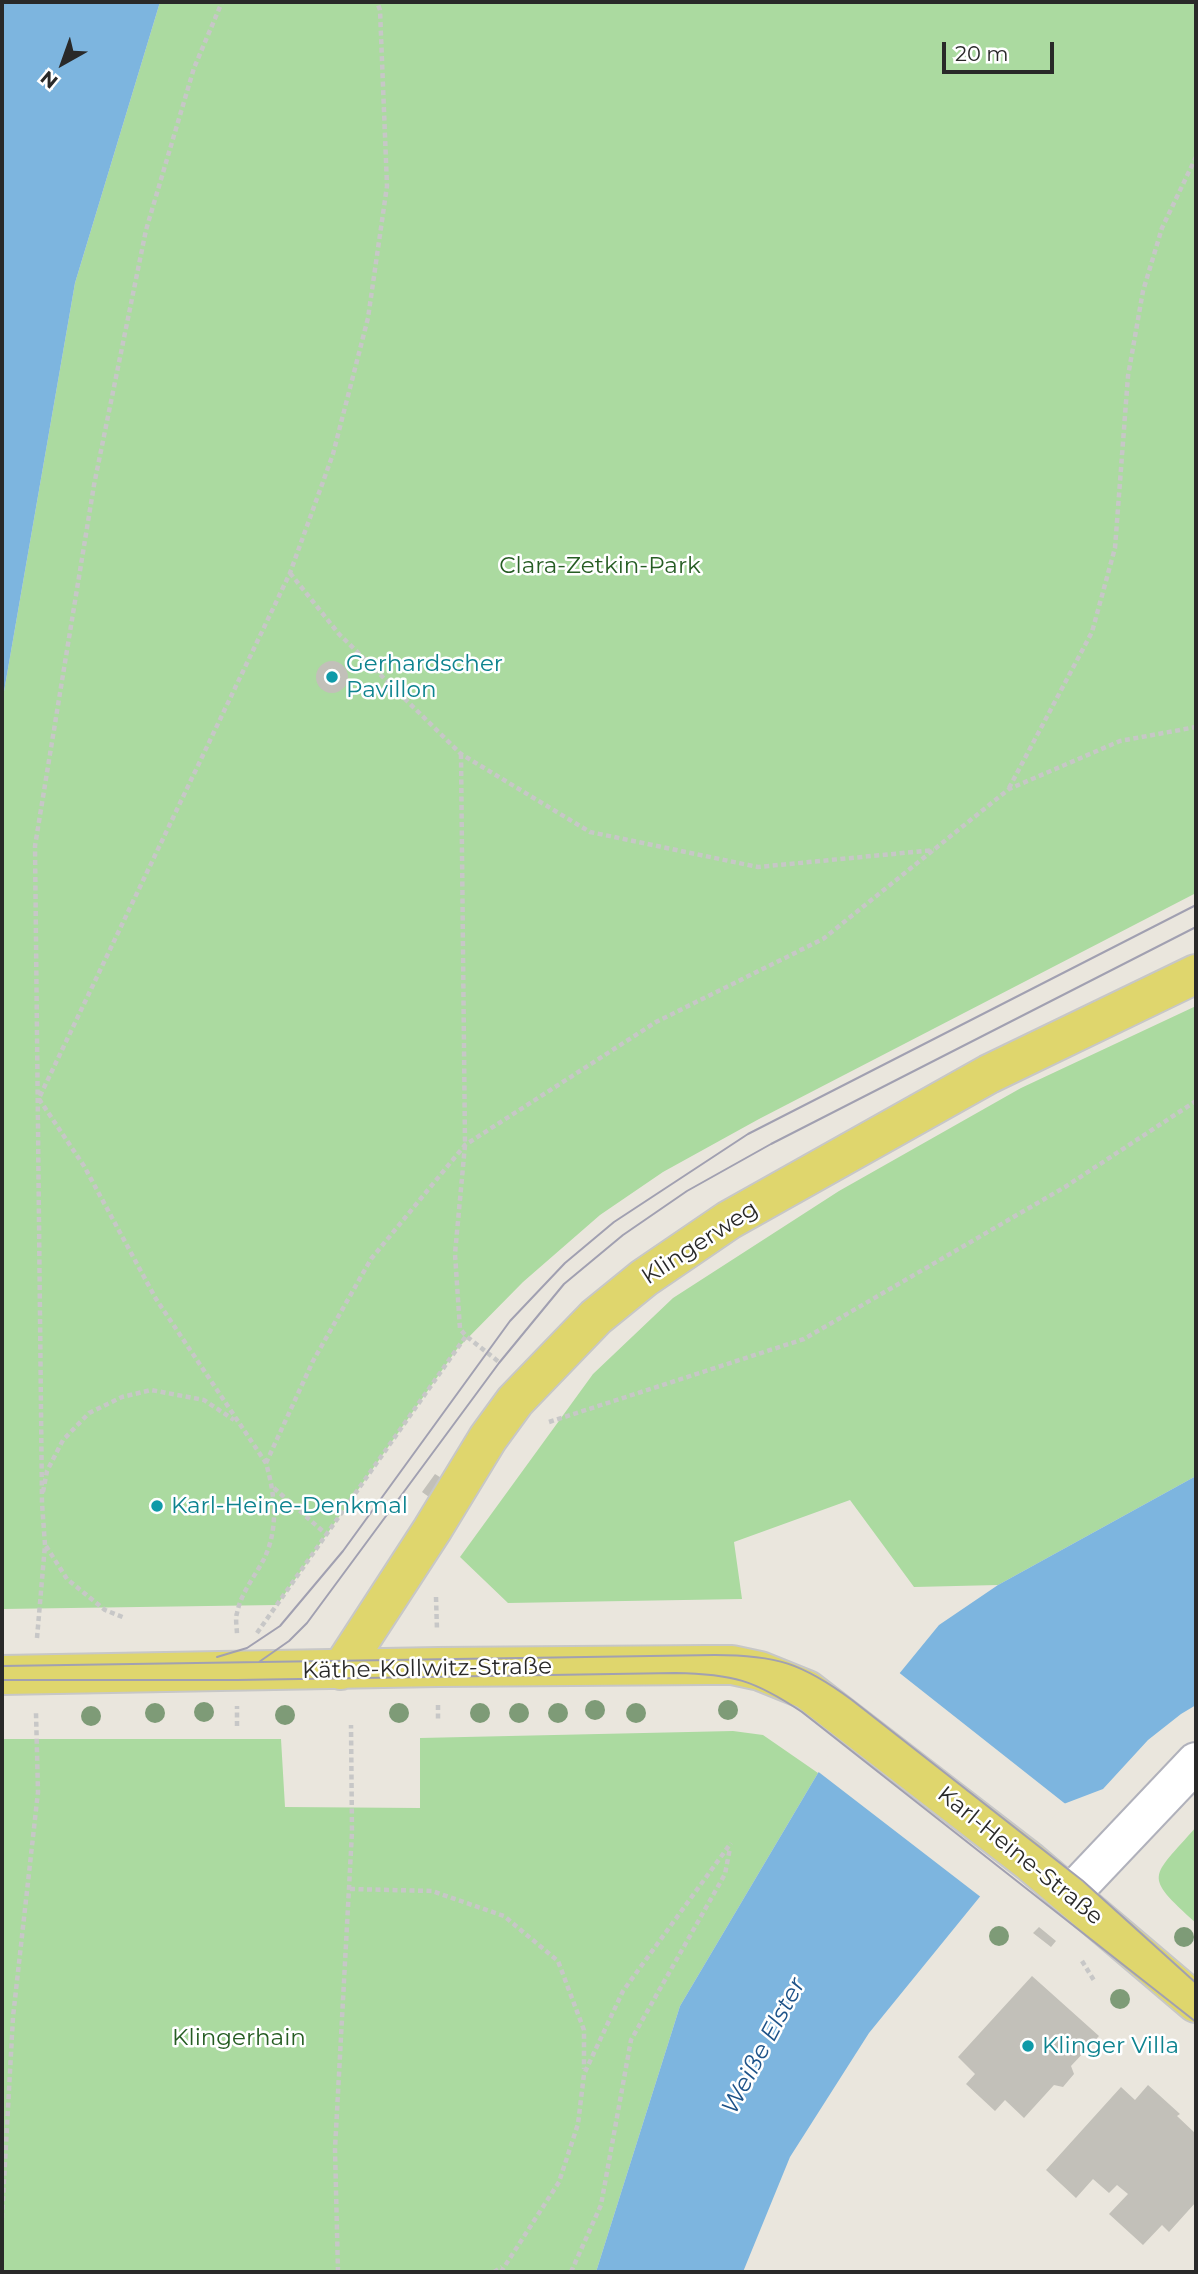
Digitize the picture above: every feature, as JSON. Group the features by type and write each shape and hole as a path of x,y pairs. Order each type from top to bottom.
{"main road":[{"name":"Klingerweg","path":"341,1670 488,1438 515,1401 596,1317 644,1278 729,1220 989,1074 1196,974"},
{"name":"Käthe-Kollwitz-Straße","path":"8,1675 732,1665 786,1680 807,1690 840,1714"},
{"name":"Karl-Heine-Straße","path":"840,1714 1030,1862 1196,2003"}],"street":[{"path":"1070,1895 1196,1762"}],"path":[{"path":"38,1622 46,1545 41,1503 35,846 91,499 146,230 194,68 222,2"},
{"path":"38,1099 290,573 333,454 368,318 387,186 380,10 377,2"},
{"path":"1009,789 1092,632 1115,548 1128,376 1143,291 1162,228 1196,156"},
{"path":"290,573 339,634 461,754 590,832 758,866 936,849"},
{"path":"266,1462 313,1361 371,1259 465,1145 656,1022 823,939 1009,789 1120,741 1196,727"},
{"path":"461,754 465,1145 455,1254 460,1329 507,1368"},
{"path":"38,1099 84,1166 156,1299 266,1462 273,1487 275,1511 272,1538 237,1613"},
{"path":"488,1438 566,1417 804,1339 1065,1187 1196,1101"},
{"path":"255,1637 466,1336"},
{"path":"41,1503 47,1471 63,1440 89,1413 122,1397 150,1390 204,1400 238,1422"},
{"path":"273,1487 327,1535"},
{"path":"46,1545 67,1578 105,1610 125,1618"},
{"path":"2,2218 13,2017 38,1792 37,1719"},
{"path":"338,2272 335,2149 350,1889 351,1725"},
{"path":"571,2272 601,2205 631,2040 725,1874 731,1843 623,1991 584,2074"},
{"path":"350,1889 432,1891 504,1916 558,1961 584,2030 584,2074 578,2124 559,2182 502,2269 494,2272"},
{"path":"1082,1961 1095,1982"}],"green space":[{"name":"Clara-Zetkin-Park","path":"160,2 1196,2 1196,893 759,1119 663,1172 600,1215 523,1282 457,1349 277,1605 2,1609 2,703 75,283"},
{"path":"1196,1006 1196,1476 998,1585 914,1587 850,1500 734,1542 742,1599 508,1603 460,1557 593,1374 673,1298 839,1191 1021,1088"},
{"name":"Klingerhain","path":"733,1731 763,1735 818,1773 680,2006 596,2272 2,2272 2,1739 281,1739 285,1807 420,1808 420,1738"},
{"path":"1196,1827 1196,1923 1167,1895 1160,1885 1159,1876 1169,1857"}],"water":[{"path":"2,2 160,2 75,283 2,703"},
{"name":"Weiße Elster","path":"1196,1476 1196,1705 1148,1740 1103,1789 1061,1805 1035,1829 869,2033 790,2157 743,2272 596,2272 680,2006 818,1773 939,1625 998,1585"}],"pier":[{"path":"897,1671 1068,1806 1038,1832 982,1898 816,1770"}],"building":[{"name":"Gerhardscher Pavillon","path":"332,661 343,666 348,677 343,688 332,693 321,688 316,677 321,666"},
{"path":"435,1474 443,1479 429,1497 422,1492"},
{"path":"1039,1927 1056,1941 1051,1947 1033,1933"},
{"name":"Klinger Villa","path":"1032,1976 1099,2036 1071,2066 1074,2074 1063,2087 1054,2085 1024,2118 1005,2100 995,2111 966,2084 975,2074 958,2057"},
{"path":"1148,2085 1180,2114 1177,2116 1196,2134 1196,2202 1169,2232 1162,2225 1143,2245 1109,2214 1128,2194 1117,2185 1109,2193 1093,2179 1076,2198 1046,2170 1121,2087 1135,2100"}],"tram line":[{"path":"217,1657 247,1648 280,1626 343,1551 510,1321 565,1263 614,1222 748,1134 1196,905"},
{"path":"259,1662 289,1641 307,1623 499,1363 564,1284 623,1235 687,1191 771,1144 1196,927"},
{"path":"2,1666 715,1655 772,1659 818,1677 852,1700 1083,1881 1196,1983"},
{"path":"2,1680 237,1680 675,1673 713,1675 742,1681 770,1693 802,1712 1196,2022"}],"place":[{"name":"Gerhardscher Pavillon","path":"332,677"},
{"name":"Karl-Heine-Denkmal","path":"157,1506"},
{"name":"Klinger Villa","path":"1028,2046"}]}
